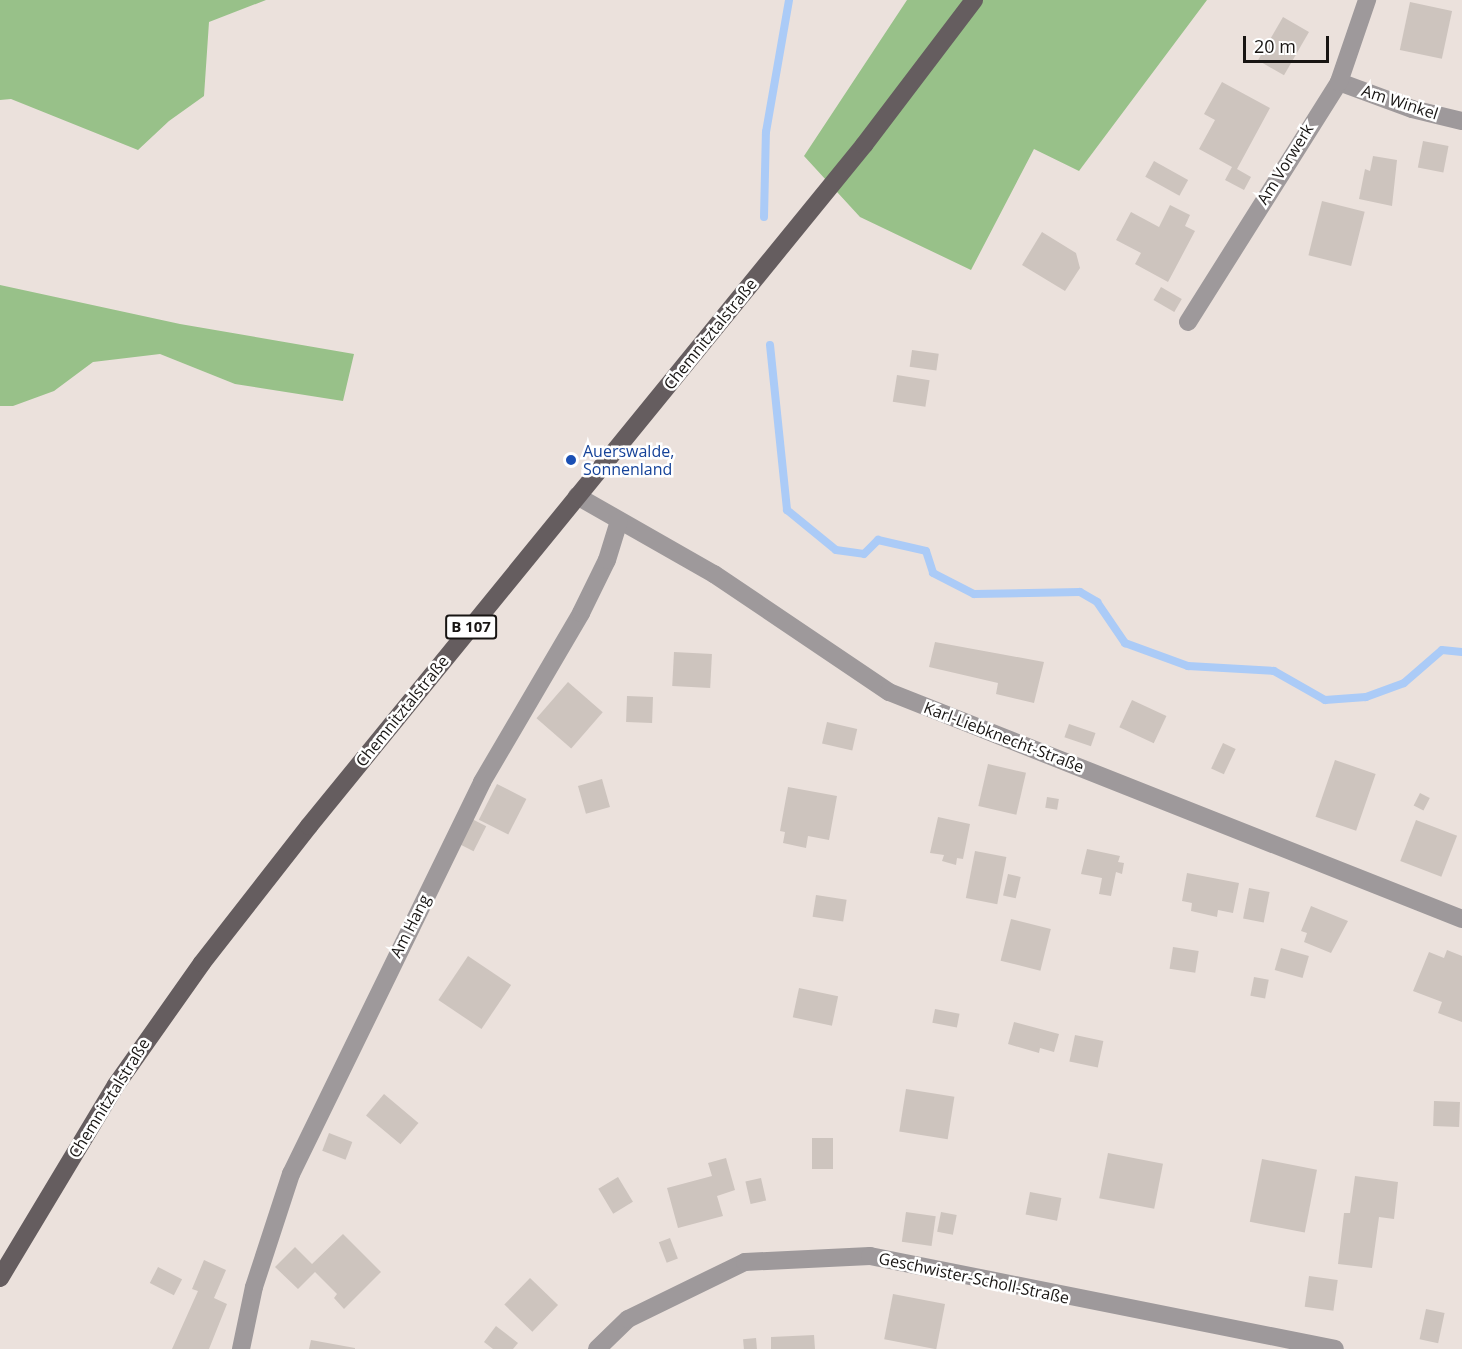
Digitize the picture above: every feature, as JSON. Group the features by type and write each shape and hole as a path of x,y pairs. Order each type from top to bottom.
{"main road":[{"name":"Chemnitztalstraße","path":"0,1278 154,1026 309,826 864,145 974,0"}],"street":[{"name":"Am Vorwerk","path":"1188,322 1339,82 1367,0"},
{"name":"Am Winkel","path":"1339,82 1412,109 1462,121"},
{"name":"Karl-Liebknecht-Straße","path":"577,496 714,574 889,692 1462,919"},
{"name":"Am Hang","path":"241,1349 254,1287 291,1174 482,782 581,613 607,560 619,521"},
{"name":"Geschwister-Scholl-Straße","path":"597,1349 628,1319 745,1262 870,1256 1335,1349"}],"green space":[{"path":"0,0 266,0 209,22 204,96 169,121 138,150 11,99 0,100"},
{"path":"907,0 1207,0 1079,171 1034,149 971,270 860,217 804,156"},
{"path":"0,285 180,324 354,354 343,401 235,384 160,354 93,362 54,391 13,406 0,406"}],"building":[{"path":"1410,2 1452,11 1442,59 1400,50"},
{"path":"1283,17 1309,32 1284,75 1258,60"},
{"path":"1222,82 1270,108 1237,169 1251,177 1244,190 1225,180 1232,167 1199,149 1215,120 1204,114"},
{"path":"1423,141 1449,146 1443,172 1418,168"},
{"path":"1373,156 1397,160 1392,206 1359,199 1365,169 1370,171"},
{"path":"1154,161 1188,180 1179,196 1145,177"},
{"path":"1322,201 1365,212 1351,266 1308,255"},
{"path":"1170,205 1190,215 1185,226 1195,231 1168,282 1135,264 1141,253 1116,240 1131,212 1159,227"},
{"path":"1042,232 1076,253 1080,268 1065,291 1022,265"},
{"path":"1161,287 1182,299 1174,312 1154,300"},
{"path":"912,350 939,354 936,371 910,367"},
{"path":"897,375 930,380 925,407 893,402"},
{"path":"935,642 1044,662 1034,703 996,694 998,683 929,667"},
{"path":"674,652 712,654 710,688 672,686"},
{"path":"568,682 603,712 571,748 537,718"},
{"path":"627,696 653,697 652,723 626,722"},
{"path":"1132,700 1166,716 1154,743 1119,727"},
{"path":"827,722 857,729 852,750 822,743"},
{"path":"1069,724 1095,733 1091,746 1064,737"},
{"path":"1223,743 1236,749 1224,774 1211,768"},
{"path":"1335,760 1376,774 1356,831 1315,817"},
{"path":"988,764 1026,773 1016,815 978,806"},
{"path":"602,779 610,807 586,814 578,786"},
{"path":"497,784 526,799 508,835 479,820"},
{"path":"788,787 837,796 829,840 808,836 806,848 783,843 785,832 780,831"},
{"path":"1420,793 1430,798 1423,810 1414,805"},
{"path":"1047,797 1059,799 1057,810 1045,808"},
{"path":"938,817 970,824 963,859 957,858 956,865 942,861 944,855 930,853"},
{"path":"472,819 486,826 474,851 459,844"},
{"path":"1416,820 1457,836 1441,877 1400,861"},
{"path":"1087,849 1120,856 1118,862 1124,863 1122,874 1116,872 1111,896 1099,894 1102,878 1081,874"},
{"path":"975,851 1006,857 997,904 966,898"},
{"path":"1187,873 1239,883 1233,913 1218,910 1217,917 1191,911 1192,903 1182,901"},
{"path":"1008,874 1021,877 1016,898 1003,895"},
{"path":"1249,888 1270,892 1264,922 1243,918"},
{"path":"816,895 847,900 843,922 813,917"},
{"path":"1311,906 1348,921 1331,953 1304,942 1307,933 1301,931"},
{"path":"1011,919 1051,929 1040,971 1001,961"},
{"path":"1173,947 1199,951 1195,973 1170,969"},
{"path":"1281,948 1309,956 1303,978 1275,970"},
{"path":"1447,950 1462,956 1462,1022 1438,1013 1442,1002 1413,991 1429,952 1444,958"},
{"path":"468,956 511,985 481,1029 438,1000"},
{"path":"1254,977 1269,980 1265,999 1250,996"},
{"path":"799,988 838,996 832,1026 793,1017"},
{"path":"935,1009 960,1014 957,1028 932,1023"},
{"path":"1014,1022 1059,1034 1054,1052 1040,1048 1039,1053 1008,1044"},
{"path":"1075,1035 1103,1041 1098,1067 1069,1061"},
{"path":"906,1089 954,1097 948,1139 899,1131"},
{"path":"384,1094 418,1123 400,1144 366,1115"},
{"path":"1434,1101 1460,1102 1459,1127 1433,1126"},
{"path":"329,1133 352,1142 346,1160 322,1151"},
{"path":"812,1138 833,1138 833,1169 812,1169"},
{"path":"1108,1153 1163,1164 1154,1209 1099,1198"},
{"path":"726,1158 735,1190 717,1196 723,1216 678,1228 667,1188 712,1176 708,1163"},
{"path":"1262,1159 1317,1170 1305,1233 1250,1222"},
{"path":"1355,1176 1398,1182 1394,1219 1379,1217 1372,1268 1338,1264 1344,1213 1350,1213"},
{"path":"618,1177 633,1202 613,1214 598,1189"},
{"path":"761,1178 766,1200 751,1204 745,1182"},
{"path":"1030,1192 1061,1198 1057,1221 1026,1215"},
{"path":"906,1212 936,1216 932,1246 902,1242"},
{"path":"941,1212 957,1215 953,1235 937,1232"},
{"path":"343,1234 381,1272 344,1309 334,1298 337,1294 315,1272 298,1289 275,1267 295,1247 312,1264"},
{"path":"670,1238 678,1259 667,1263 659,1242"},
{"path":"204,1260 226,1270 214,1298 227,1304 209,1349 172,1349 198,1291 192,1289"},
{"path":"158,1267 182,1279 174,1295 150,1283"},
{"path":"1309,1276 1338,1280 1333,1311 1305,1307"},
{"path":"530,1278 558,1305 532,1332 504,1305"},
{"path":"893,1294 945,1304 936,1349 884,1339"},
{"path":"1426,1309 1445,1313 1438,1343 1420,1339"},
{"path":"496,1326 518,1343 513,1349 493,1349 484,1342"},
{"path":"814,1335 815,1349 771,1349 771,1337"},
{"path":"756,1338 757,1349 744,1349 743,1339"},
{"path":"311,1340 355,1348 355,1349 309,1349"}],"waterway":[{"path":"764,217 766,132 789,0"},
{"path":"770,345 787,510 836,550 864,554 878,540 926,551 933,573 974,594 1080,592 1097,602 1125,643 1188,666 1274,671 1325,700 1366,697 1404,683 1442,650 1462,652"}],"place":[{"name":"Auerswalde, Sonnenland","path":"571,460"}]}
